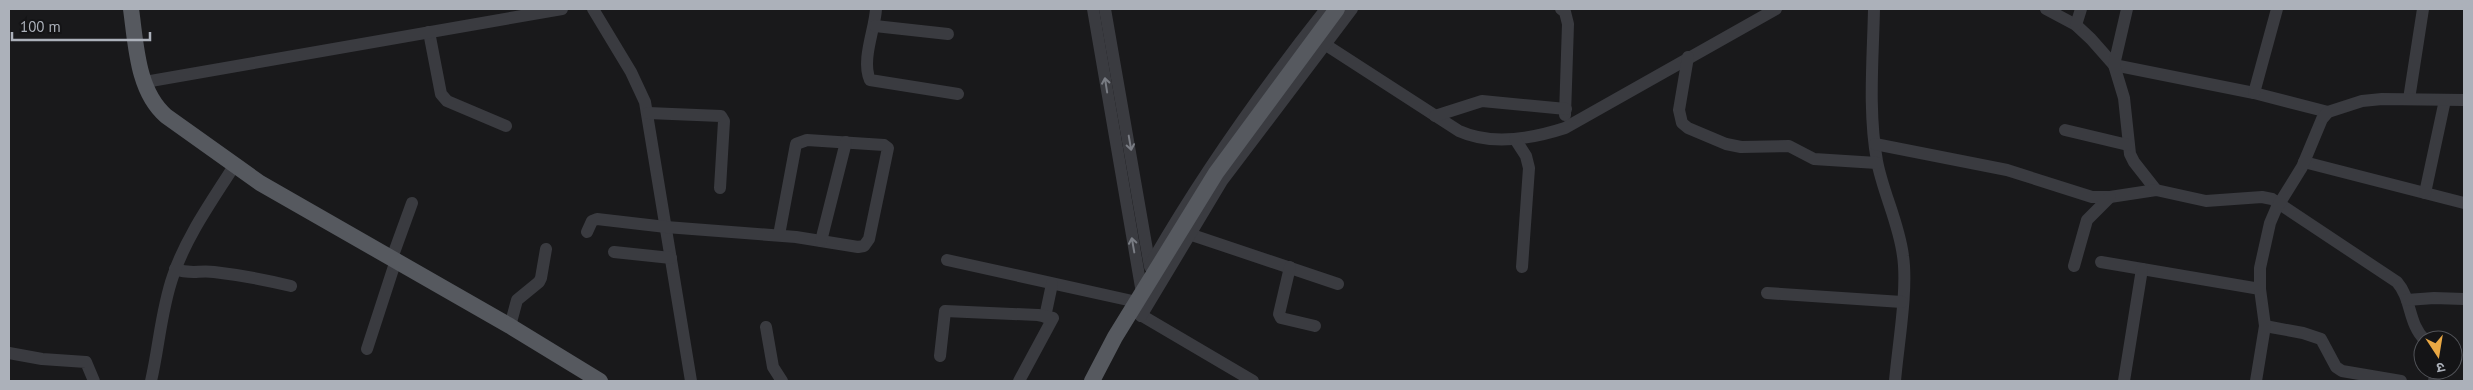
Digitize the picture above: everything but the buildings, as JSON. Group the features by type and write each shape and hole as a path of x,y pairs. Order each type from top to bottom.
{"main road":[{"path":"131,9 145,82 151,100 158,108 234,166 290,201 510,326 600,381"},
{"path":"1081,381 1094,360 1115,337 1138,305 1150,271 1216,173 1337,9"},
{"path":"1092,381 1115,337"}],"street":[{"path":"145,82 562,9"},
{"path":"593,9 638,85 648,113 691,381"},
{"path":"876,9 875,26 869,46 870,80 958,94"},
{"path":"1093,9 1138,305"},
{"path":"1105,9 1150,271"},
{"path":"1150,271 1197,185 1274,75 1326,9"},
{"path":"1138,305 1189,234 1222,181 1352,9"},
{"path":"1561,9 1565,12 1568,24 1565,128"},
{"path":"1326,44 1435,116 1469,136 1515,139 1565,128 1776,9"},
{"path":"1874,9 1872,105 1874,144 1877,163 1904,257 1895,381"},
{"path":"2046,9 2076,25 2114,65 2124,98 2128,145 2134,162 2156,190"},
{"path":"2076,25 2081,9"},
{"path":"2114,65 2127,9"},
{"path":"2254,93 2277,9"},
{"path":"2408,99 2424,9"},
{"path":"875,26 948,34"},
{"path":"429,32 441,94 448,101 506,126"},
{"path":"1688,58 1680,118 1682,123 1696,132 1733,146 1789,146 1814,159 1877,163"},
{"path":"2114,65 2254,93 2328,112 2362,101 2408,99 2464,100"},
{"path":"2425,193 2445,100"},
{"path":"1435,116 1482,101 1566,109"},
{"path":"2256,381 2265,326 2260,289 2260,268 2270,223 2304,162 2317,127 2328,112"},
{"path":"648,113 721,116 724,122 720,188"},
{"path":"2065,130 2128,145"},
{"path":"1515,139 1526,156 1529,168 1522,267"},
{"path":"587,232 592,221 597,218 666,227 778,235 858,247 864,246 870,239 888,148 884,145 803,140 796,144 778,235"},
{"path":"822,241 846,142"},
{"path":"1874,144 2007,170 2092,197 2110,197 2156,190 2206,201 2262,197 2280,203 2387,273 2403,288 2414,325 2418,330"},
{"path":"2304,162 2464,203"},
{"path":"151,381 167,294 175,269 200,221 234,166"},
{"path":"2074,266 2087,220 2110,197"},
{"path":"367,349 412,203"},
{"path":"1189,234 1338,284"},
{"path":"510,326 516,300 539,282 541,278 546,249"},
{"path":"614,252 671,258"},
{"path":"948,260 1138,305 1253,381"},
{"path":"2101,262 2260,289"},
{"path":"1290,267 1279,314 1281,318 1315,326"},
{"path":"175,269 188,273 206,271 236,275 291,286"},
{"path":"2124,381 2142,269"},
{"path":"1045,317 1052,284"},
{"path":"1767,293 1902,302"},
{"path":"2407,300 2434,298 2464,299"},
{"path":"940,356 944,311 1053,318 1020,381"},
{"path":"2265,326 2303,333 2321,339 2336,367 2342,372 2401,381"},
{"path":"766,327 773,367 782,381"},
{"path":"9,353 42,359 86,362 94,381"}]}
